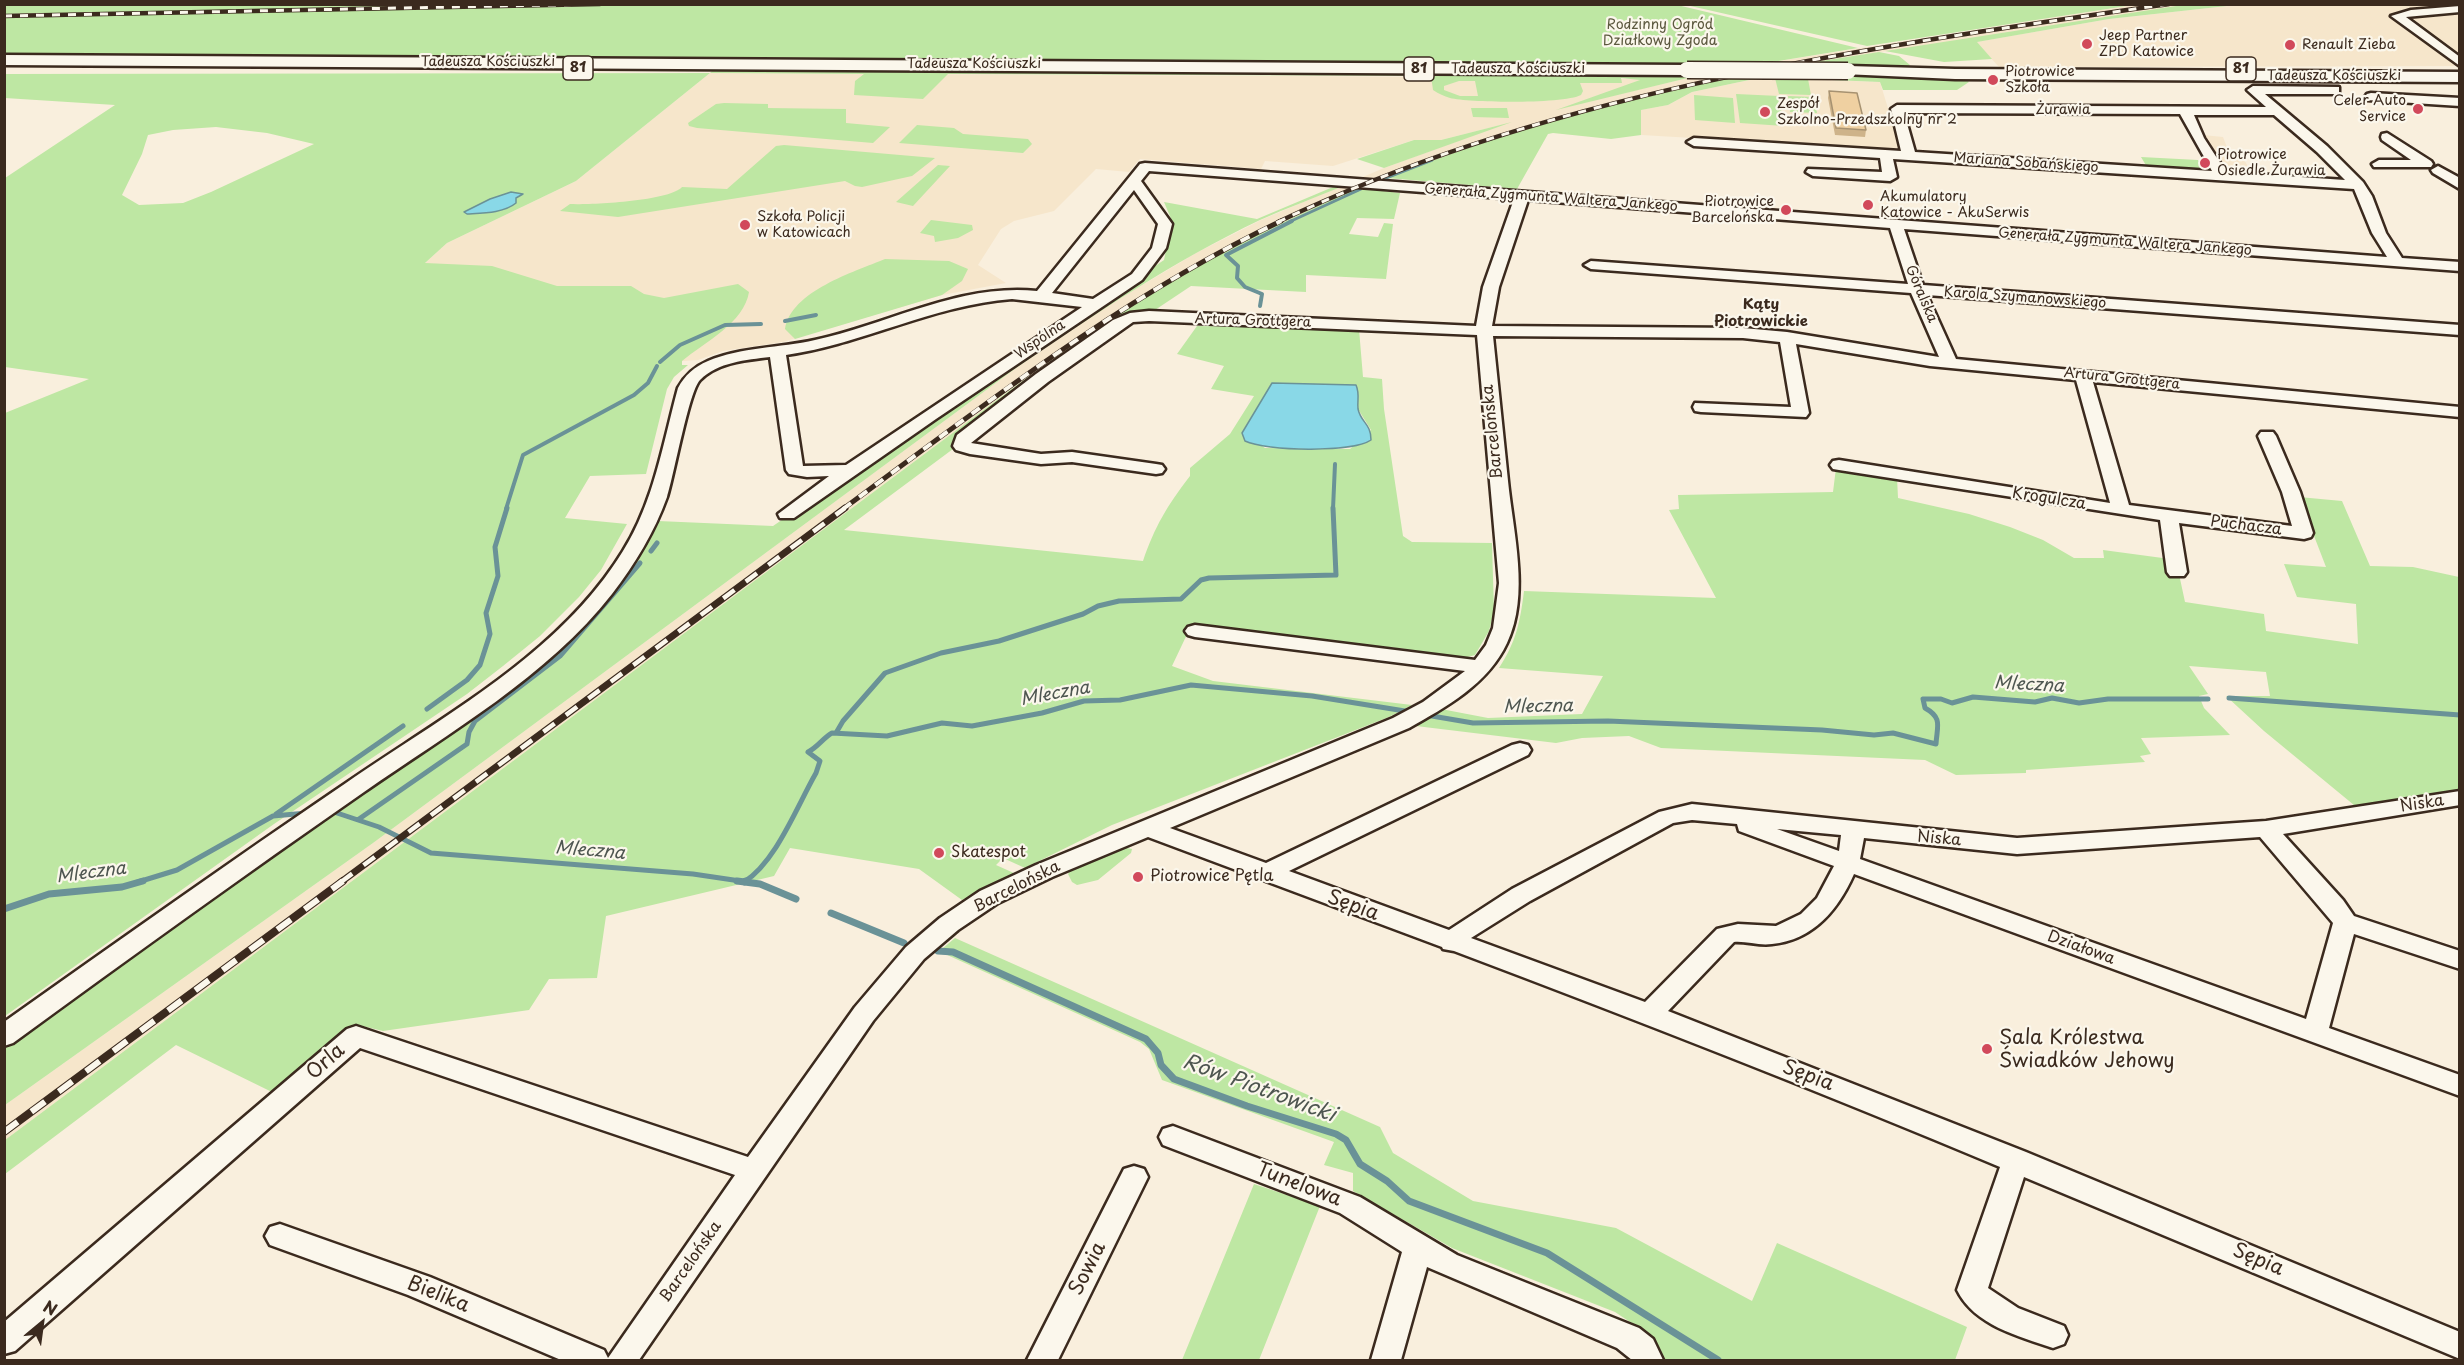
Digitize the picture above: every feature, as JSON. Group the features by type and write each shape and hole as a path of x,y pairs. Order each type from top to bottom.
{"main road":[{"name":"Tadeusza Kościuszki","path":"4,60 1017,64 1151,68"},
{"name":"Tadeusza Kościuszki","path":"4,66 1029,70 1151,68 1848,71 2460,70"},
{"name":"Tadeusza Kościuszki","path":"1848,71 1894,74 2460,77"}],"street":[{"path":"2460,9 2397,16 2460,63"},
{"path":"2425,77 2458,104"},
{"path":"2335,90 2253,90 2322,149 2358,185 2366,196 2379,233 2398,262"},
{"path":"2371,97 2458,104"},
{"name":"Żurawia","path":"1909,156 1898,109 2276,111"},
{"path":"2183,110 2188,115 2198,138 2221,176"},
{"path":"2379,164 2426,164 2387,137"},
{"name":"Mariana Sobańskiego","path":"1694,142 2358,185"},
{"path":"1813,172 1890,177 1886,154"},
{"name":"Generała Zygmunta Waltera Jankego","path":"1134,182 1144,167 2460,267"},
{"path":"2439,170 2460,185"},
{"path":"1041,296 1134,182"},
{"name":"Wspólna","path":"787,514 1137,277 1159,248 1165,224 1134,182"},
{"name":"Barcelońska","path":"622,1360 864,1014 915,953 949,924 998,893 1044,871 1401,723 1462,685 1482,667 1496,645 1503,628 1509,583 1482,331 1484,310 1522,196"},
{"name":"Góralska","path":"1896,225 1917,290 1950,363"},
{"name":"Karola Szymanowskiego","path":"1592,265 2460,330"},
{"path":"4,1036 512,677 559,638 597,599 624,565 645,530 658,498 688,384 698,374 710,366 737,358 821,343 971,300 1011,294 1095,304"},
{"name":"Artura Grottgera","path":"1156,469 1072,457 1041,459 962,446 963,439 1119,323 1130,318 1149,316 1482,331 1743,333 1787,337 1903,358 2460,412"},
{"path":"1701,407 1800,413 1787,337"},
{"path":"777,352 795,470 807,472 851,470"},
{"path":"2083,375 2121,510"},
{"name":"Puchacza","path":"2121,510 2304,533 2291,492 2267,436"},
{"name":"Krogulcza","path":"1839,465 2121,510"},
{"path":"2169,517 2177,572"},
{"path":"1195,631 1482,667"},
{"path":"1265,873 1520,750"},
{"name":"Niska","path":"1452,943 1460,934 1521,895 1667,817 1692,812 1852,831 2017,846 2266,829 2460,798"},
{"name":"Działowa","path":"1713,813 2460,1086"},
{"name":"Sępia","path":"1148,828 1452,943 1649,1014 2016,1160 2460,1346"},
{"path":"2266,829 2334,906 2345,922 2460,960"},
{"path":"1649,1014 1726,934 1734,932 1776,936 1811,920 1825,906 1848,862 1854,845 1852,831"},
{"path":"2315,1033 2345,922"},
{"name":"Orla","path":"4,1341 356,1036 756,1171"},
{"name":"Tunelowa","path":"1173,1137 1350,1204 1447,1264 1628,1338 1642,1349 1648,1360"},
{"path":"2016,1160 1972,1290 1981,1303 1991,1309 2053,1335"},
{"name":"Sowia","path":"1042,1360 1134,1178"},
{"name":"Bielika","path":"280,1236 419,1286 593,1360"},
{"path":"1386,1360 1419,1245"}],"shaded area":[{"path":"525,5 677,5 5,17 4,14"},
{"path":"2133,5 2189,5 1789,66 1754,65"},
{"path":"2236,5 2459,5 2459,66 1999,67 1976,42 2109,19"},
{"name":"Szkoła Policji w Katowicach","path":"710,73 1439,77 1637,79 1640,81 1569,106 1700,75 1737,76 1521,130 1357,188 1200,264 1137,302 1017,385 5,1140 5,1105 373,843 1016,368 1109,305 1196,253 1261,220 1384,168 1501,125 1441,140 1414,140 1333,166 1265,161 1261,169 1140,159 1129,172 1096,169 1054,211 1014,221 1001,229 978,265 1006,283 942,295 783,342 723,351 698,360 557,370 402,284 447,243 576,181"},
{"name":"Zespół Szkolno-Przedszkolny nr 2","path":"1754,79 1880,82 1890,115 1883,115 1885,123 1893,123 1899,150 1641,135 1640,110 1668,105 1692,92"},
{"path":"2203,135 2223,137 2228,150 2239,151 2253,175 2226,173"}],"green space":[{"path":"5,4 525,4 525,5 5,14"},
{"path":"677,4 1673,4 1858,48 1754,65 5,55 4,17"},
{"path":"2189,4 2236,5 2109,19 1977,42 1992,59 1944,62 1885,51"},
{"name":"Rodzinny Ogród Działkowy Zgoda","path":"1686,5 2133,5 1867,46"},
{"path":"1879,52 1899,56 1910,65 1907,67 1789,66"},
{"path":"712,71 1700,75 1556,110 1640,80 1621,78 1622,83 1580,83 1583,91 1581,95 1571,98 1496,102 1450,98 1433,90 1431,76 948,74 923,99 854,95 855,81 864,74 710,73","holes":["1459,81 1475,81 1478,96 1460,96 1444,90 1444,86"]},
{"path":"710,73 576,181 447,243 425,263 492,266 557,286 631,286 644,294 664,298 738,284 749,292 746,303 732,322 682,361 682,365 688,365 674,377 667,389 646,474 590,476 565,518 627,524 601,570 579,597 540,636 467,694 274,824 5,1016 5,413 89,379 5,367 5,178 115,105 5,98 5,74","holes":["216,127 267,133 314,144 183,203 139,205 122,195 142,154 148,135 173,130"]},
{"path":"1737,76 1945,77 1966,79 1969,82 1957,90 1883,90 1880,82 1808,79 1811,95 1779,94 1775,78 1754,79 1692,92 1668,105 1641,110 1641,135 1611,139 1548,134 1517,189 1387,178 1473,146 1560,118 1648,95"},
{"path":"1736,94 1779,96 1784,126 1740,123"},
{"path":"1694,95 1733,98 1735,123 1695,120"},
{"path":"1788,96 1814,97 1817,113 1790,112"},
{"path":"716,104 768,104 768,108 846,109 846,123 890,127 873,143 689,126 688,123"},
{"path":"1471,108 1507,108 1509,118 1473,117"},
{"path":"1512,122 1384,168 1357,159 1414,140 1441,140"},
{"path":"917,125 954,128 963,134 1028,139 1032,144 1023,153 899,143"},
{"path":"776,146 935,158 912,176 862,187 845,181 618,217 560,211 570,204 647,199 675,192 682,187 727,189"},
{"path":"2141,157 2198,160 2205,170 2147,167"},
{"path":"938,165 950,166 913,206 896,202"},
{"path":"1333,187 1341,187 1260,220 1197,253 1105,308 1016,368 373,843 5,1105 4,1046 161,932 500,693 644,544 658,521 773,526 1164,260 1172,221 1164,202 1257,219"},
{"path":"1357,188 1400,193 1394,219 1357,218 1349,234 1378,237 1384,223 1393,224 1386,279 1306,275 1306,292 1191,286 1149,314 1132,314 961,434 953,449 844,530 1143,561 1162,517 1190,476 1190,468 1230,434 1254,396 1211,389 1224,366 1177,354 1197,326 1359,329 1363,377 1382,379 1384,409 1403,536 1412,542 1492,543 1494,611 1489,631 1475,655 1449,659 1431,657 1406,649 1191,626 1172,666 1213,681 1412,705 1389,717 1112,825 1025,868 1003,858 996,865 1016,874 986,886 962,900 919,869 790,848 774,876 606,916 597,978 549,979 529,1010 383,1031 362,1026 276,1094 176,1045 5,1174 5,1140 1017,385 1107,322 1177,277 1279,224","holes":["1272,383 1356,385 1358,409 1371,430 1350,449 1265,448 1242,433"]},
{"path":"931,220 972,225 973,230 958,238 935,242 934,236 920,233"},
{"path":"885,259 949,261 968,269 962,281 942,295 795,339 785,329 790,316 811,294 841,277"},
{"path":"1836,468 1897,477 1898,498 1969,514 2010,527 2043,540 2074,558 2104,558 2103,550 2170,559 2179,574 2185,602 2264,614 2266,631 2358,644 2356,604 2297,597 2284,564 2326,567 2299,497 2342,501 2370,566 2413,567 2459,577 2459,794 2360,810 2264,731 2226,696 2270,696 2266,672 2189,666 2208,694 2199,696 2204,708 2230,735 2141,738 2151,754 2140,756 2145,762 2026,770 2026,773 1956,775 1925,760 1661,748 1629,736 1582,738 1556,743 1416,726 1441,709 1488,718 1582,714 1603,676 1499,668 1510,650 1516,632 1524,591 1716,598 1669,510 1679,509 1678,495 1833,492"},
{"path":"1122,847 1132,849 1131,853 1098,880 1077,885 1072,882 1068,874 1072,868"},
{"path":"955,938 1380,1127 1393,1153 1473,1201 1616,1228 1752,1301 1777,1243 1967,1327 1955,1360 1664,1360 1651,1336 1615,1312 1452,1248 1353,1191 1353,1173 1324,1165 1334,1142 1162,1080 1149,1049 1140,1042 945,954 936,954"},
{"path":"1254,1184 1320,1206 1259,1360 1182,1360"}],"water":[{"path":"511,192 523,194 516,198 516,203 506,209 467,214 464,212 490,199"},
{"path":"1272,383 1356,385 1358,409 1368,426 1371,440 1361,444 1328,449 1289,449 1245,441 1242,433"}],"building":[{"path":"1829,91 1857,93 1866,130 1836,128"}],"waterway":[{"path":"1378,181 1432,160"},
{"path":"1289,222 1361,189"},
{"path":"1260,306 1262,294 1245,287 1237,278 1238,266 1226,255 1292,221"},
{"path":"785,321 816,315"},
{"path":"660,362 680,345 725,325 761,324"},
{"path":"506,509 523,455 634,395 648,383 657,366"},
{"path":"1333,508 1335,464"},
{"path":"427,709 467,680 480,665 490,634 486,613 498,576 495,547 507,508"},
{"path":"836,733 843,721 885,673 941,653 999,641 1083,614 1098,606 1119,601 1181,599 1201,580 1209,578 1336,575 1333,508"},
{"path":"651,551 657,543"},
{"path":"359,819 467,744 469,732 475,721 560,656 640,563"},
{"name":"Mleczna","path":"744,882 756,873 776,847 816,773 820,761 808,752 832,733 887,736 942,723 972,726 1042,713 1084,701 1120,700 1191,685 1312,696 1411,712"},
{"name":"Mleczna","path":"1426,715 1473,723 1608,721 1822,730 1874,735 1893,733 1936,744 1937,719 1925,708 1923,699 1941,699 1952,703 1973,697 2035,702 2052,698 2079,703 2108,699 2208,699"},
{"name":"Mleczna","path":"2229,698 2460,715"},
{"path":"276,814 403,726"},
{"name":"Mleczna","path":"331,811 379,827 431,853 693,874 744,882"},
{"name":"Mleczna","path":"138,882 177,870 273,816 307,813"},
{"name":"Mleczna","path":"4,909 49,894 122,887 143,881"},
{"name":"Mleczna","path":"737,881 744,882"},
{"name":"Rów Piotrowicki","path":"744,882 760,884 796,899"},
{"name":"Rów Piotrowicki","path":"831,913 904,943"},
{"name":"Rów Piotrowicki","path":"938,951 953,952 1146,1039 1158,1053 1161,1065 1174,1079 1247,1106 1336,1134 1346,1140 1360,1164 1387,1181 1409,1201 1547,1253 1718,1360"}],"railway":[{"path":"4,16 600,4"},
{"path":"1278,222 1384,176 1492,138 1603,106 1827,57 2169,4"},
{"path":"843,509 1055,354 1165,283 1281,221"},
{"path":"341,882 845,508"},
{"path":"4,1132 343,881"}],"place":[{"name":"Jeep Partner ZPD Katowice","path":"2087,44"},
{"name":"Renault Zieba","path":"2290,45"},
{"name":"Piotrowice Szkoła","path":"1993,80"},
{"name":"Celer Auto Service","path":"2418,109"},
{"name":"Zespół Szkolno-Przedszkolny nr 2","path":"1765,112"},
{"name":"Piotrowice Osiedle Żurawia","path":"2205,163"},
{"name":"Akumulatory Katowice - AkuSerwis","path":"1868,205"},
{"name":"Piotrowice Barcelońska","path":"1786,210"},
{"name":"Szkoła Policji w Katowicach","path":"745,225"},
{"name":"Skatespot","path":"939,853"},
{"name":"Piotrowice Pętla","path":"1138,877"},
{"name":"Sala Królestwa Świadków Jehowy","path":"1987,1049"}],"district":[{"name":"Kąty Piotrowickie","path":"1761,314"}]}
